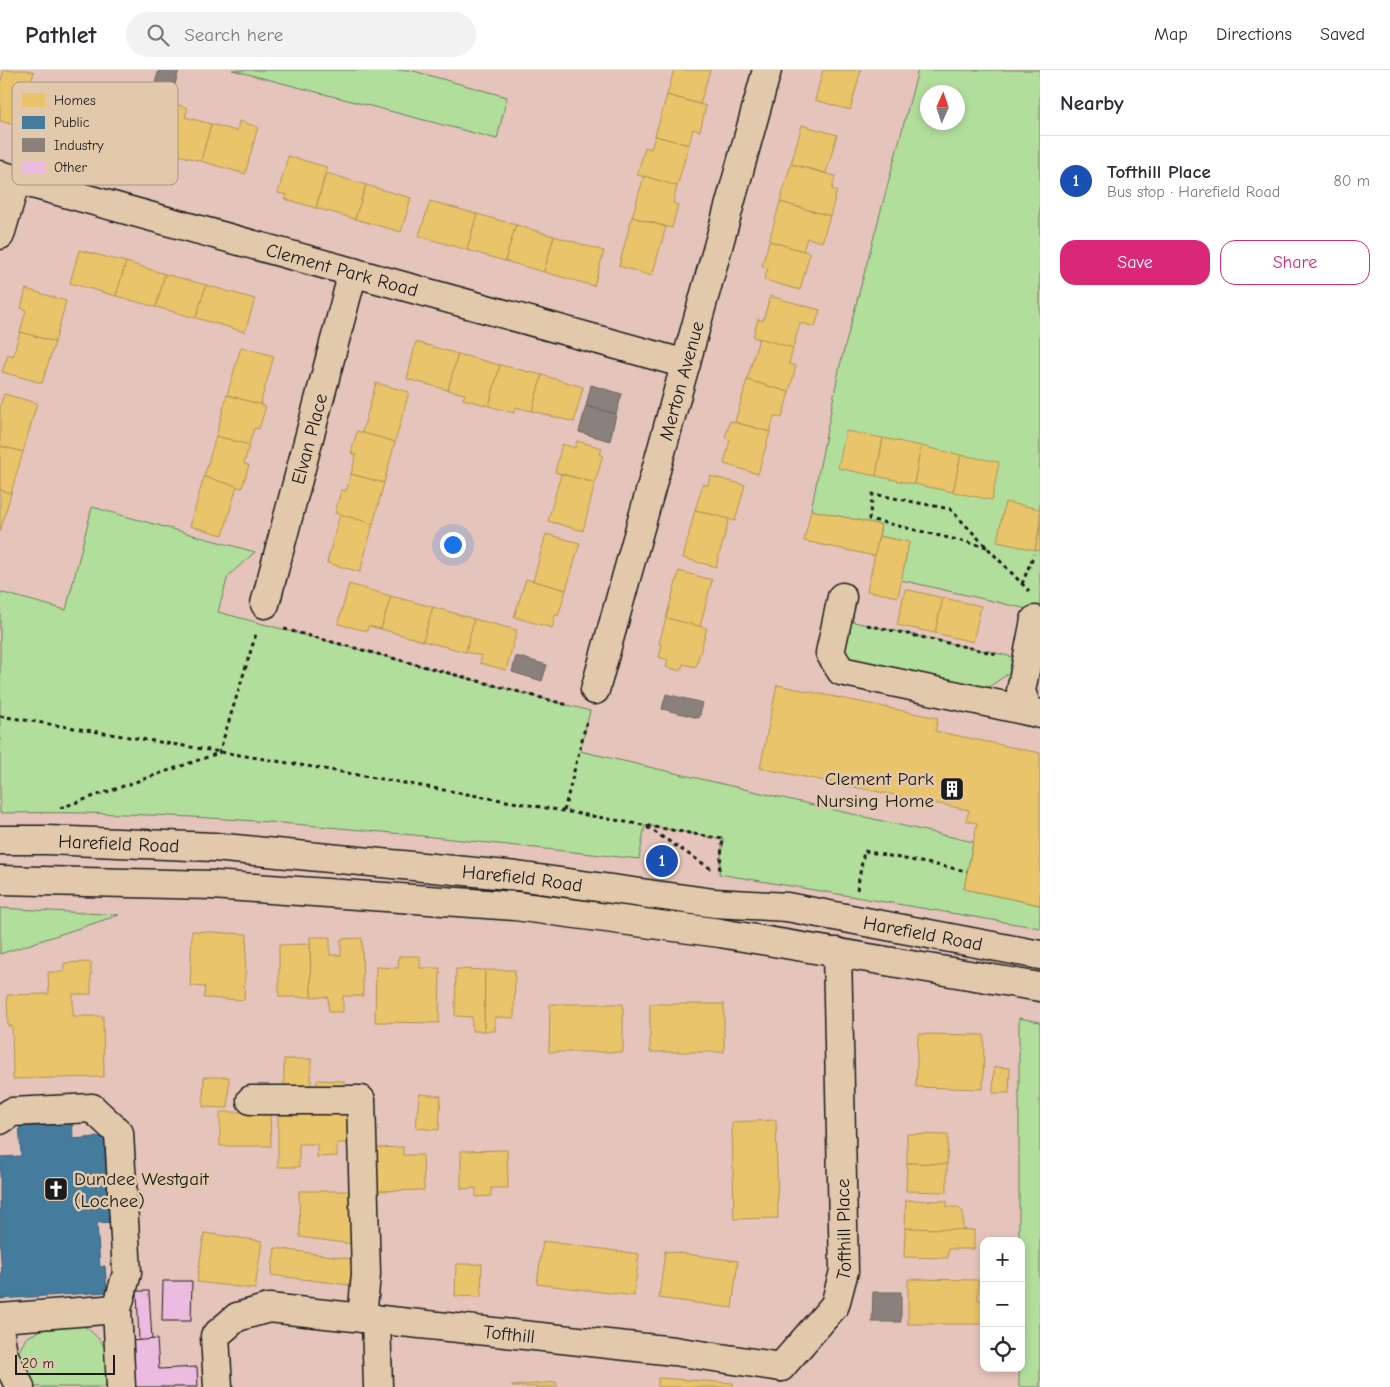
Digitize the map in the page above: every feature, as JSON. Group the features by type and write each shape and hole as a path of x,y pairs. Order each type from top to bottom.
{"street":[{"name":"Merton Avenue","path":"592,700 767,70"},
{"path":"0,235 8,177"},
{"name":"Clement Park Road","path":"37,185 686,364"},
{"name":"Elvan Place","path":"262,613 353,272"},
{"path":"839,608 830,653 841,671 1034,713"},
{"path":"1034,608 1021,691 1034,713"},
{"name":"Harefield Road","path":"0,840 47,840 224,848 517,876 714,902 787,908 1040,955"},
{"name":"Harefield Road","path":"0,880 212,885 515,906 720,933 1040,987"},
{"name":"Tofthill Place","path":"782,1377 835,1305 844,1271 837,952"},
{"path":"251,1100 361,1100 366,1274 369,1318 378,1387"},
{"path":"0,1120 12,1112 92,1108 119,1133 127,1273 117,1309 121,1387"},
{"name":"Tofthill","path":"218,1387 215,1336 237,1317 269,1308 674,1351 782,1377"},
{"path":"0,1318 117,1309"},
{"path":"0,1334 3,1354 20,1387"}],"path":[{"path":"987,547 870,519 873,494 950,509 987,547 1022,584 1034,608"},
{"path":"1022,584 1034,554"},
{"path":"839,608 1027,660"},
{"path":"219,753 262,613 592,700 564,811"},
{"path":"0,716 307,766 644,825 723,839 719,874 644,825"},
{"path":"47,840 48,812 219,753"},
{"path":"851,919 864,852 967,871"}],"green space":[{"path":"232,70 410,70 507,97 497,139"},
{"path":"918,70 1040,70 1040,612 901,580 909,542 879,536 881,525 811,510 840,365"},
{"path":"92,507 255,552 228,576 218,612 590,711 580,751 973,842 964,889 1040,905 1040,928 719,874 723,839 645,825 639,859 320,826 240,820 160,815 0,813 0,592 66,610"},
{"path":"849,621 1013,657 1009,673 986,689 846,662 842,652"},
{"path":"0,908 119,915 0,954"},
{"path":"1019,1018 1040,1022 1040,1387 1019,1387 1019,1372 1025,1372 1025,1237 1019,1237"},
{"path":"84,1326 104,1346 108,1359 111,1387 33,1387 18,1353 26,1338 41,1330"}],"building: Homes":[{"path":"4,70 34,72 31,82 12,82 12,124 0,121 0,84"},
{"path":"674,70 710,70 700,104 667,95"},
{"path":"823,70 861,70 850,110 815,100"},
{"path":"667,95 706,106 700,131 693,129 689,145 655,136"},
{"path":"178,105 188,108 185,117 211,124 201,161 178,155"},
{"path":"239,121 258,127 245,174 201,161 211,124 237,131"},
{"path":"802,125 837,135 826,173 791,164"},
{"path":"655,136 689,145 677,186 637,175 645,147 651,149"},
{"path":"288,156 327,167 316,208 285,199 287,195 278,193"},
{"path":"791,164 835,176 832,189 837,191 830,216 780,202"},
{"path":"326,173 366,185 355,219 316,208"},
{"path":"644,176 677,186 673,203 678,205 672,228 632,217"},
{"path":"366,185 411,198 401,232 355,219"},
{"path":"430,201 477,214 467,250 419,236"},
{"path":"780,202 830,216 822,242 807,238 803,251 769,241"},
{"path":"477,214 516,225 505,261 467,250"},
{"path":"632,217 666,227 652,276 619,266"},
{"path":"516,225 554,236 544,272 505,261"},
{"path":"554,236 604,251 594,286 544,272"},
{"path":"769,241 810,253 800,290 764,280 768,268 762,266"},
{"path":"79,250 126,262 116,296 70,283"},
{"path":"126,262 165,274 156,307 116,296"},
{"path":"165,274 206,285 196,318 156,307"},
{"path":"206,285 255,299 245,332 196,318"},
{"path":"26,289 66,301 55,342 20,332 26,310 21,308"},
{"path":"770,296 820,310 815,327 800,323 793,348 753,337 758,319 763,321"},
{"path":"20,332 55,342 42,383 2,372 8,354 13,356"},
{"path":"759,338 793,348 789,364 796,366 789,392 747,380"},
{"path":"416,342 458,354 448,390 407,379"},
{"path":"241,347 274,356 260,405 227,395"},
{"path":"458,354 500,365 489,406 463,399 465,394 448,390"},
{"path":"500,365 542,375 532,411 515,407 514,413 489,406"},
{"path":"542,375 583,387 574,422 532,411"},
{"path":"747,380 789,392 782,418 774,416 770,432 735,422"},
{"path":"376,383 409,392 395,442 362,433"},
{"path":"4,394 37,403 23,452 0,446 0,406"},
{"path":"227,395 266,406 259,429 254,428 249,445 216,436"},
{"path":"730,421 770,432 758,474 724,464 730,440 725,438"},
{"path":"357,431 395,442 384,483 351,474 356,455 351,453"},
{"path":"846,431 883,438 876,476 838,468"},
{"path":"216,436 249,445 244,464 249,465 242,488 204,477"},
{"path":"883,438 921,446 914,484 876,476"},
{"path":"577,441 602,448 600,455 603,455 595,483 555,472 562,444 575,448"},
{"path":"0,446 23,452 11,493 0,490"},
{"path":"921,446 961,455 953,492 914,484"},
{"path":"961,455 999,462 992,500 953,492"},
{"path":"351,474 384,483 373,524 335,513 341,490 346,491"},
{"path":"561,474 595,483 583,531 548,521"},
{"path":"710,476 745,485 735,521 695,510 703,484 708,485"},
{"path":"204,477 237,486 223,535 190,526"},
{"path":"0,490 11,493 0,532"},
{"path":"1005,502 1040,509 1040,524 1035,550 997,542"},
{"path":"695,510 729,519 716,567 683,558"},
{"path":"811,510 881,525 875,556 804,541"},
{"path":"340,514 373,524 360,572 327,563"},
{"path":"1040,524 1040,551 1035,550"},
{"path":"546,534 580,543 566,590 533,581"},
{"path":"879,536 909,542 898,597 867,591"},
{"path":"679,571 712,580 700,627 666,618"},
{"path":"526,579 566,590 558,616 555,615 552,628 514,617"},
{"path":"349,584 391,596 381,629 368,626 367,631 338,624"},
{"path":"905,589 943,598 935,633 897,625"},
{"path":"391,596 433,607 423,641 381,629"},
{"path":"943,598 981,606 973,642 935,633"},
{"path":"433,607 474,619 466,652 423,641"},
{"path":"666,618 707,628 696,667 683,664 681,671 666,667 668,660 659,657 662,645 659,644"},
{"path":"474,619 517,630 506,670 480,663 482,656 466,652"},
{"name":"Clement Park Nursing Home","path":"777,685 938,718 935,731 1040,753 1040,905 964,889 977,823 966,821 969,810 760,768"},
{"path":"192,931 247,934 244,1000 204,998 205,987 190,986"},
{"path":"310,937 330,937 330,955 341,955 341,939 362,938 363,996 343,996 343,1012 329,1012 328,997 311,997"},
{"path":"310,944 311,997 279,997 279,945"},
{"path":"399,956 420,956 420,968 440,968 439,1023 375,1022 376,967 398,968"},
{"path":"91,962 91,994 73,994 73,1016 103,1016 104,1077 13,1079 12,1026 8,1026 7,995 49,994 48,972 64,972 64,963"},
{"path":"456,969 485,970 484,1031 472,1031 472,1017 455,1016"},
{"path":"485,970 515,970 514,1018 495,1017 495,1031 484,1031"},
{"path":"550,1004 623,1004 623,1052 549,1052"},
{"path":"650,1004 724,1004 724,1052 650,1052"},
{"path":"918,1034 984,1035 983,1089 916,1087"},
{"path":"284,1059 311,1059 311,1096 284,1096"},
{"path":"994,1067 1010,1068 1009,1093 993,1093"},
{"path":"204,1077 229,1077 228,1108 203,1107"},
{"path":"317,1080 344,1081 343,1096 316,1095"},
{"path":"419,1094 441,1096 439,1130 416,1128"},
{"path":"220,1112 270,1112 271,1146 220,1146"},
{"path":"278,1112 348,1112 349,1143 337,1143 337,1156 317,1157 317,1144 299,1144 299,1167 278,1167"},
{"path":"776,1120 778,1218 734,1219 732,1122"},
{"path":"907,1134 948,1135 947,1164 907,1163"},
{"path":"403,1147 403,1155 423,1155 424,1190 375,1191 374,1148"},
{"path":"507,1150 508,1188 491,1188 491,1196 476,1197 476,1188 461,1189 461,1151"},
{"path":"907,1163 947,1164 947,1192 906,1191"},
{"path":"299,1191 351,1191 352,1244 300,1237"},
{"path":"906,1200 947,1201 947,1207 958,1207 963,1212 963,1230 905,1228"},
{"path":"905,1228 974,1230 974,1249 948,1249 948,1258 904,1257"},
{"path":"204,1233 262,1241 255,1289 197,1282"},
{"path":"543,1241 639,1254 634,1296 537,1284"},
{"path":"275,1248 353,1259 349,1285 271,1275"},
{"path":"665,1251 738,1261 732,1308 659,1298"},
{"path":"456,1264 482,1264 481,1297 455,1296"},
{"path":"908,1279 978,1280 980,1324 908,1324"},
{"path":"658,1378 733,1383 733,1387 658,1387"},
{"path":"556,1382 557,1387 512,1387 512,1386"}],"building: Public":[{"name":"Dundee Westgait (Lochee)","path":"72,1118 73,1139 108,1136 114,1222 97,1223 100,1267 105,1266 107,1292 0,1299 0,1276 2,1276 0,1157 21,1156 19,1122"}],"building: Industry":[{"path":"159,70 179,70 176,82 155,82"},
{"path":"591,385 622,394 616,414 586,406"},
{"path":"586,406 616,414 610,441 579,432"},
{"path":"516,656 547,665 542,681 512,672"},
{"path":"666,694 703,703 699,718 662,709"},
{"path":"873,1292 901,1292 901,1322 872,1322"}],"building: Other":[{"path":"163,1281 192,1281 191,1321 162,1321"},
{"path":"137,1291 149,1291 152,1340 139,1341"},
{"path":"157,1339 159,1369 197,1367 198,1387 133,1387 130,1341"}],"place":[{"name":"Clement Park Nursing Home","path":"952,789"},
{"name":"Tofthill Place","path":"662,861"},
{"name":"Dundee Westgait (Lochee)","path":"56,1189"}]}
